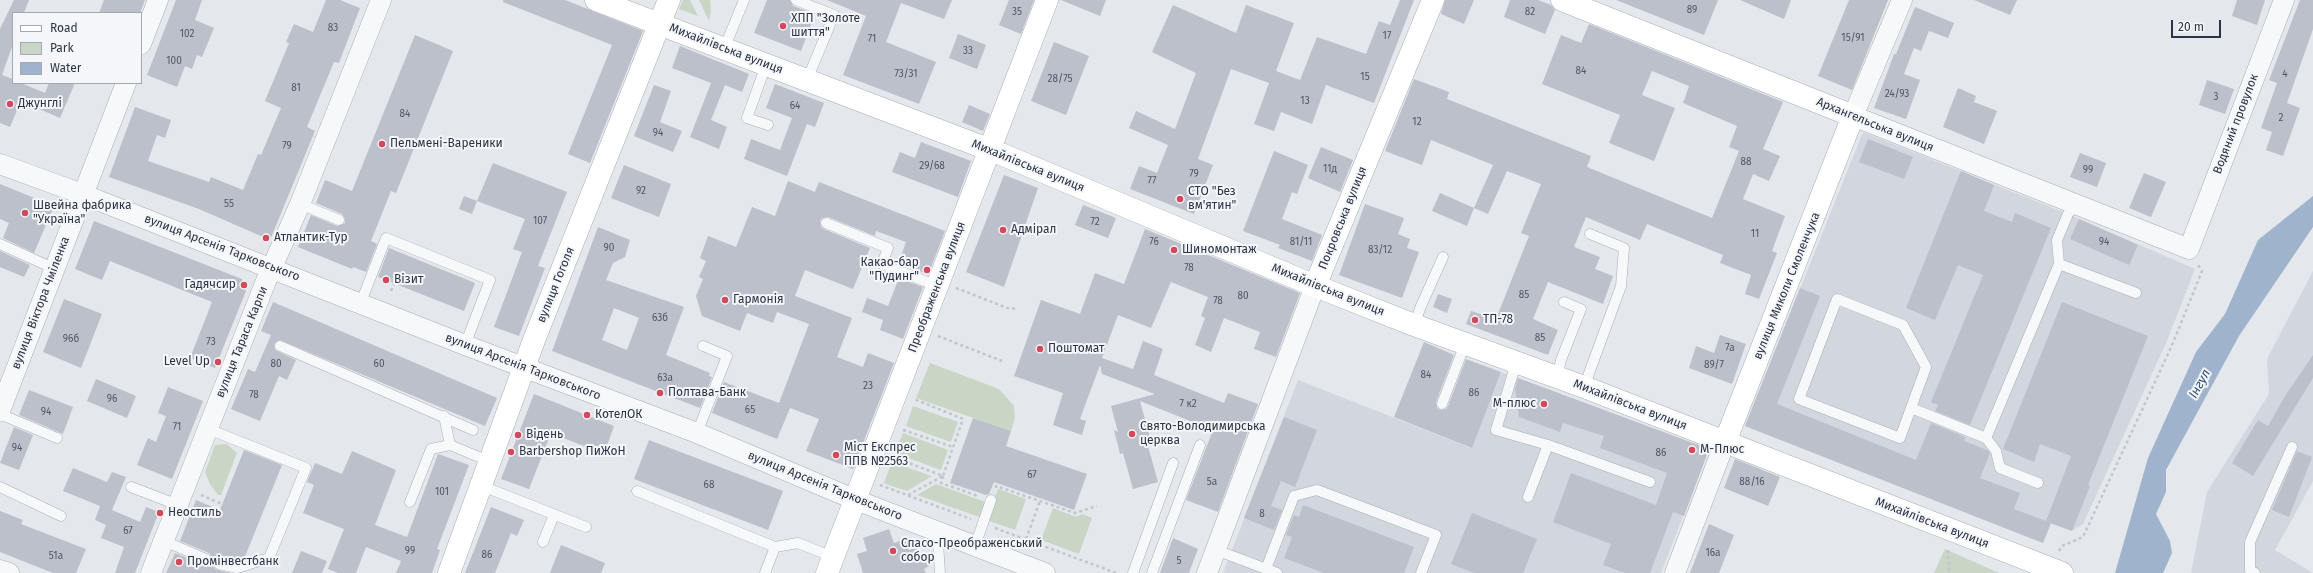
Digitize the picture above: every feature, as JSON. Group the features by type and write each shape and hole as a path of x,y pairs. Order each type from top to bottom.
{"street":[{"path":"142,41 158,0"},
{"name":"вулиця Тараса Карпи","path":"152,573 208,429 381,0"},
{"name":"Михайлівська вулиця","path":"596,0 990,150 1315,286 1414,325 1584,387 2056,571"},
{"name":"вулиця Гоголя","path":"450,573 524,367 669,0"},
{"name":"Преображенська вулиця","path":"830,565 946,287 990,150 1047,0"},
{"name":"Покровська вулиця","path":"1207,573 1315,286 1433,0"},
{"name":"Архангельська вулиця","path":"1562,0 2189,249"},
{"name":"вулиця Миколи Смоленчука","path":"1675,573 1853,116 1902,0"},
{"name":"Водяний провулок","path":"2189,249 2284,0"},
{"name":"вулиця Віктора Чміленка","path":"0,411 55,269 82,194 126,84"},
{"name":"вулиця Арсенія Тарковського","path":"0,164 82,194 361,302 465,345 697,433 856,500 1038,572"},
{"path":"0,570 9,573"}],"lane":[{"path":"724,49 744,0"},
{"path":"796,0 834,15 807,80"},
{"path":"766,65 747,118 768,125"},
{"path":"300,204 339,220"},
{"path":"1986,438 2059,264 2057,240 2068,214 2076,204"},
{"path":"826,224 888,248 882,264 946,287"},
{"path":"1584,387 1621,286 1624,248 1590,234"},
{"path":"361,302 386,238 490,280 465,345"},
{"path":"0,244 55,269"},
{"path":"1414,325 1443,257"},
{"path":"2059,264 2136,293"},
{"path":"1837,299 1904,325 1926,367 1911,408 1900,438 1799,399 1837,299"},
{"path":"1557,378 1561,360 1581,309 1564,302"},
{"path":"1442,404 1465,344"},
{"path":"280,346 444,416 473,430"},
{"path":"697,433 727,356 703,346"},
{"path":"1516,363 1496,430 1548,445 1650,482"},
{"path":"1911,408 1986,438 1996,451 2000,468 2038,483"},
{"path":"0,414 56,438"},
{"path":"444,416 450,445"},
{"path":"208,429 306,468 269,558 237,571 219,564"},
{"path":"410,502 431,449 450,445 490,462"},
{"path":"1152,573 1200,445"},
{"path":"1528,497 1548,445"},
{"path":"2255,573 2250,570 2250,542 2292,447"},
{"path":"1133,573 1173,463"},
{"path":"482,486 586,527"},
{"path":"0,487 61,516"},
{"path":"131,487 178,505"},
{"path":"1266,569 1294,496 1317,490 1436,535 1422,573"},
{"path":"637,491 775,546 798,543 830,565"},
{"path":"975,546 991,500"},
{"path":"543,542 554,515"},
{"path":"933,530 938,543 940,573"},
{"path":"164,541 206,559"},
{"path":"765,573 775,546"},
{"path":"1216,550 1277,573"}],"path":[{"path":"2062,546 2083,537 2173,343 2202,271 2189,249"},
{"path":"391,292 394,284"},
{"path":"946,287 1010,309 1016,308"},
{"path":"937,336 1002,360"},
{"path":"908,397 963,419 941,483 991,500 996,486 1075,513 1097,506"},
{"path":"897,428 953,447"},
{"path":"887,454 943,476"},
{"path":"908,495 943,476"},
{"path":"193,492 222,504"},
{"path":"1026,539 1040,501"},
{"path":"1948,548 1949,573"}],"shaded area":[{"path":"1863,132 2068,214 2195,269 2167,341 2083,524 2072,531 2051,523 2043,543 1745,426"},
{"path":"2313,271 2313,481 2275,550 2313,573 2191,573 2207,492 2269,394 2267,359"},
{"path":"1501,372 1709,449 1661,573 1223,573 1298,380 1471,448"}],"green space":[{"path":"683,0 690,0 698,16 679,9"},
{"path":"699,0 710,0 711,11 709,21"},
{"path":"930,363 999,389 1014,406 1015,418 1011,431 916,398"},
{"path":"913,406 958,422 951,442 906,426"},
{"path":"903,433 948,450 941,470 895,453"},
{"path":"227,444 237,453 221,495 218,495 210,484 205,472 215,445"},
{"path":"892,462 932,476 907,491 889,485 884,483"},
{"path":"936,484 988,503 982,518 917,495"},
{"path":"998,489 1026,499 1015,530 987,520"},
{"path":"1053,508 1076,517 1082,514 1092,518 1079,554 1041,540"},
{"path":"1945,549 1999,573 1934,573"}],"water":[{"name":"Інгул","path":"2313,196 2313,227 2239,336 2166,470 2166,492 2156,514 2170,541 2172,553 2163,573 2115,573 2148,458 2196,352 2225,314 2258,240"}],"building":[{"path":"14,0 29,0 24,12 12,12 12,47 2,75 12,79 12,84 23,84 45,93 49,84 75,84 60,118 21,101 10,127 0,123 0,29"},
{"path":"104,0 145,0 140,12 99,12"},
{"path":"176,0 202,0 195,20 214,28 202,57 197,55 192,69 185,66 177,87 147,75"},
{"path":"326,0 340,0 360,8 339,63 334,62 307,127 315,131 270,240 199,209 109,177 135,107 171,120 165,138 157,135 148,161 209,182 211,177 243,190 258,154 261,155 281,108 265,101 289,43 286,42 294,24 313,32"},
{"path":"503,0 565,0 643,31 590,163 568,154 612,45 503,2"},
{"name":"ХПП \"Золоте шиття\"","path":"767,0 790,0 793,6 815,14 801,51 754,33"},
{"path":"827,0 952,0 944,19 901,3 886,42 936,62 919,104 843,75 866,16"},
{"path":"1009,0 1034,0 1021,34 999,25"},
{"path":"1061,0 1106,0 1100,16"},
{"path":"1400,0 1414,0 1374,103 1326,85 1312,124 1281,112 1274,131 1254,124 1269,83 1231,69 1198,159 1213,165 1194,214 1130,189 1139,166 1157,173 1168,145 1129,128 1136,111 1175,129 1196,73 1152,52 1173,5 1236,33 1246,5 1294,23 1276,71 1300,80 1317,37 1366,54 1379,21 1390,25"},
{"path":"1445,0 1474,0 1464,24 1441,14"},
{"path":"1510,0 1538,0 1551,5 1555,10 1545,34 1504,17"},
{"path":"1616,0 1718,0 1704,35"},
{"path":"1740,0 1791,0 1784,19"},
{"path":"1849,0 1888,0 1852,90 1818,76"},
{"path":"1974,0 2017,0 2010,15"},
{"path":"2237,0 2265,0 2257,25 2232,16"},
{"path":"2300,0 2313,0 2313,29 2287,103 2300,108 2283,156 2266,150 2272,132 2261,128 2277,83 2269,80"},
{"path":"1915,7 1954,23 1948,38 1929,31 1921,51 1914,48 1904,74 1920,80 1906,119 1874,108 1894,54 1896,54"},
{"path":"1589,24 1783,102 1763,149 1780,156 1769,181 1753,174 1743,199 1785,216 1772,251 1777,253 1759,299 1745,294 1751,275 1720,263 1723,255 1647,224 1640,240 1586,217 1574,247 1600,257 1595,269 1613,276 1603,304 1548,282 1533,319 1558,330 1548,355 1466,324 1471,311 1496,319 1529,236 1521,233 1541,184 1507,171 1488,214 1474,208 1493,165 1431,140 1422,165 1385,151 1414,79 1449,92 1447,99 1591,156 1587,167 1712,218 1739,151 1729,147 1737,126 1683,103 1689,86 1652,71 1642,95 1675,108 1654,161 1609,143 1620,115 1542,84 1561,35 1581,43"},
{"path":"958,34 986,45 977,69 949,58"},
{"path":"415,35 453,51 396,193 391,191 371,241 377,244 366,272 353,267 352,269 298,247 311,215 337,226 345,223 345,219 342,214 316,203 325,180 352,191"},
{"path":"1054,42 1089,56 1066,115 1031,101"},
{"path":"680,46 749,74 742,92 725,85 711,120 727,127 719,149 690,137 711,83 672,68"},
{"path":"2207,80 2234,89 2225,114 2199,105"},
{"path":"775,84 824,103 815,127 807,124 787,176 744,159 751,139 780,150 792,118 766,108"},
{"path":"654,85 671,91 660,122 682,131 673,152 634,136"},
{"path":"1958,88 1976,96 1974,102 1997,111 1984,144 1943,127"},
{"path":"969,105 990,114 983,131 962,122"},
{"path":"1868,139 1913,157 1904,179 1859,162"},
{"path":"921,142 971,161 958,197 892,172 900,152 915,158"},
{"path":"1321,147 1353,160 1340,192 1308,178"},
{"path":"1274,151 1308,165 1297,194 1292,192 1282,219 1322,235 1312,261 1278,248 1280,245 1243,231"},
{"path":"2080,153 2106,163 2097,187 2070,177"},
{"path":"493,163 567,192 538,266 545,268 519,336 494,327 522,252 513,249 525,219 477,201"},
{"path":"624,165 671,184 659,217 611,198"},
{"path":"1961,171 1994,185 1984,211 2012,222 2015,213 2051,228 1970,425 1935,411 1938,405 1931,402 1983,275 1958,265 1935,320 1906,308"},
{"path":"2144,173 2166,182 2151,217 2129,208"},
{"name":"Адмірал","path":"1004,175 1038,188 1004,287 966,272"},
{"path":"788,181 815,192 819,182 945,231 928,275 899,262 906,242 876,231 875,236 828,217 822,218 820,221 821,227 824,229 870,248 853,289 805,270 795,296 852,318 837,357 863,367 868,353 894,363 853,469 806,451 819,419 790,408 777,439 712,413 724,382 779,403 809,324 777,312 773,323 747,313 740,331 702,316 696,296 703,279 699,277 706,261 700,258 708,236 736,247 752,207 775,216"},
{"name":"Швейна фабрика \"Україна\"","path":"0,184 54,206 34,253 3,238 9,223 0,219"},
{"path":"1440,193 1474,208 1467,226 1432,211"},
{"path":"464,196 477,201 472,214 459,209"},
{"path":"1365,204 1404,218 1398,234 1410,239 1407,248 1419,252 1402,298 1339,275"},
{"path":"1083,205 1116,218 1108,238 1075,225"},
{"path":"2079,219 2138,245 2129,265 2070,239"},
{"path":"94,221 242,279 246,291 215,368 190,358 212,302 110,261 102,280 75,269"},
{"path":"598,227 630,240 625,257 613,263 606,280 684,307 666,355 710,373 709,376 712,377 700,408 552,351","holes":["614,308 639,318 627,350 602,340"]},
{"path":"1145,229 1300,293 1276,357 1254,349 1260,332 1224,318 1211,352 1195,345 1205,318 1201,316 1208,297 1171,282 1151,328 1118,315 1102,358 1133,369 1143,341 1163,349 1154,375 1224,403 1228,393 1258,404 1218,512 1186,500 1213,430 1140,401 1152,445 1148,446 1158,482 1133,489 1123,453 1120,454 1114,430 1118,432 1111,406 1155,394 1102,374 1100,365 1080,419 1086,421 1082,435 1053,425 1063,393 1014,376 1041,300 1080,314 1095,273 1124,284"},
{"path":"389,248 475,283 464,311 378,277"},
{"path":"0,251 30,265 24,277 0,267"},
{"path":"899,278 923,287 903,339 880,330 883,320 862,312 867,298 888,306"},
{"path":"1800,288 1820,296 1777,404 1916,460 1931,423 1965,437 1964,441 1987,450 1990,453 1980,478 2020,493 2014,509 2046,521 2071,456 2040,444 2034,462 2003,449 2062,302 2148,336 2088,485 2090,486 2072,531 2051,523 2043,543 1745,426"},
{"path":"1438,294 1452,299 1447,313 1433,307"},
{"path":"64,299 102,314 81,368 43,352"},
{"path":"273,302 497,398 485,426 280,340 274,344 275,350 296,360 287,380 279,376 260,421 231,409 248,369 255,372 271,335 261,331"},
{"path":"1720,335 1746,344 1732,384 1689,368 1696,346 1714,353"},
{"path":"1424,342 1454,355 1436,402 1437,408 1440,410 1446,409 1448,406 1466,359 1501,372 1472,448 1394,417"},
{"path":"2313,355 2313,378 2253,476 2232,463 2258,420 2268,426 2285,396"},
{"path":"1518,378 1709,449 1684,516 1673,512 1650,573 1625,573 1603,565 1611,544 1553,522 1571,473 1656,505 1667,473 1600,448 1604,436 1563,423 1560,432 1519,417 1515,389"},
{"path":"96,379 136,396 127,418 87,401"},
{"path":"168,387 203,401 172,479 137,465 148,438 156,442 166,416 158,413"},
{"path":"29,390 73,407 63,434 19,415"},
{"path":"534,394 614,426 604,454 551,433 529,489 501,479"},
{"path":"1284,417 1317,430 1295,487 1281,481 1271,506 1282,510 1274,530 1244,518"},
{"path":"973,418 1011,431 1006,446 1087,474 1074,510 994,482 989,494 986,495 950,483"},
{"path":"14,427 33,435 19,470 0,463"},
{"path":"649,440 783,491 768,530 634,479"},
{"path":"244,450 282,465 244,559 237,561 220,558 214,560 213,566 215,569 230,573 166,573 175,553 204,565 212,562 212,558 209,553 180,541 196,500 220,510"},
{"path":"352,451 396,470 375,525 407,537 438,454 469,465 437,549 440,550 432,573 396,573 401,561 366,547 356,573 338,573 328,569 344,529 303,513 314,485 307,482 315,463 342,474"},
{"path":"2297,451 2312,457 2289,517 2272,510"},
{"path":"1735,459 1780,477 1768,506 1724,488"},
{"path":"73,468 107,482 112,472 126,477 112,510 140,522 146,507 159,512 135,573 115,573 124,547 101,538 106,525 95,520 100,506 63,491"},
{"path":"1303,505 1414,547 1404,573 1324,573 1284,558 1292,537 1286,535 1294,515 1299,517"},
{"path":"491,507 524,520 517,536 511,533 495,573 465,573"},
{"path":"0,511 23,520 21,524 86,549 76,573 53,573 0,552"},
{"path":"1472,513 1537,539 1523,573 1474,573 1451,564"},
{"path":"1709,524 1734,535 1719,573 1690,573"},
{"name":"Спасо-Преображенський собор","path":"889,529 894,543 905,539 909,550 917,547 920,556 925,554 929,566 924,569 926,573 863,573 857,554 867,551 863,538"},
{"path":"1173,538 1198,549 1189,573 1160,573"},
{"path":"561,545 605,563 601,573 550,573"},
{"path":"301,551 327,561 322,573 292,573"}],"place":[{"name":"ХПП \"Золоте шиття\"","path":"783,26"},
{"name":"Джунглі","path":"10,104"},
{"name":"Пельмені-Вареники","path":"382,144"},
{"name":"СТО \"Без вм'ятин\"","path":"1180,199"},
{"name":"Швейна фабрика \"Україна\"","path":"25,213"},
{"name":"Адмірал","path":"1003,230"},
{"name":"Атлантик-Тур","path":"266,238"},
{"name":"Шиномонтаж","path":"1174,250"},
{"name":"Какао-бар \"Пудинг\"","path":"927,270"},
{"name":"Візит","path":"386,280"},
{"name":"Гадячсир","path":"244,285"},
{"name":"Гармонія","path":"725,300"},
{"name":"ТП-78","path":"1475,320"},
{"name":"Поштомат","path":"1040,349"},
{"name":"Level Up","path":"218,362"},
{"name":"Полтава-Банк","path":"660,393"},
{"name":"М-плюс","path":"1544,404"},
{"name":"КотелОК","path":"587,415"},
{"name":"Свято-Володимирська церква","path":"1132,434"},
{"name":"Відень","path":"518,435"},
{"name":"М-Плюс","path":"1692,450"},
{"name":"Barbershop ПиЖоН","path":"511,452"},
{"name":"Міст Експрес ППВ №2563","path":"836,455"},
{"name":"Неостиль","path":"160,513"},
{"name":"Спасо-Преображенський собор","path":"893,551"},
{"name":"Промінвестбанк","path":"179,562"}]}
